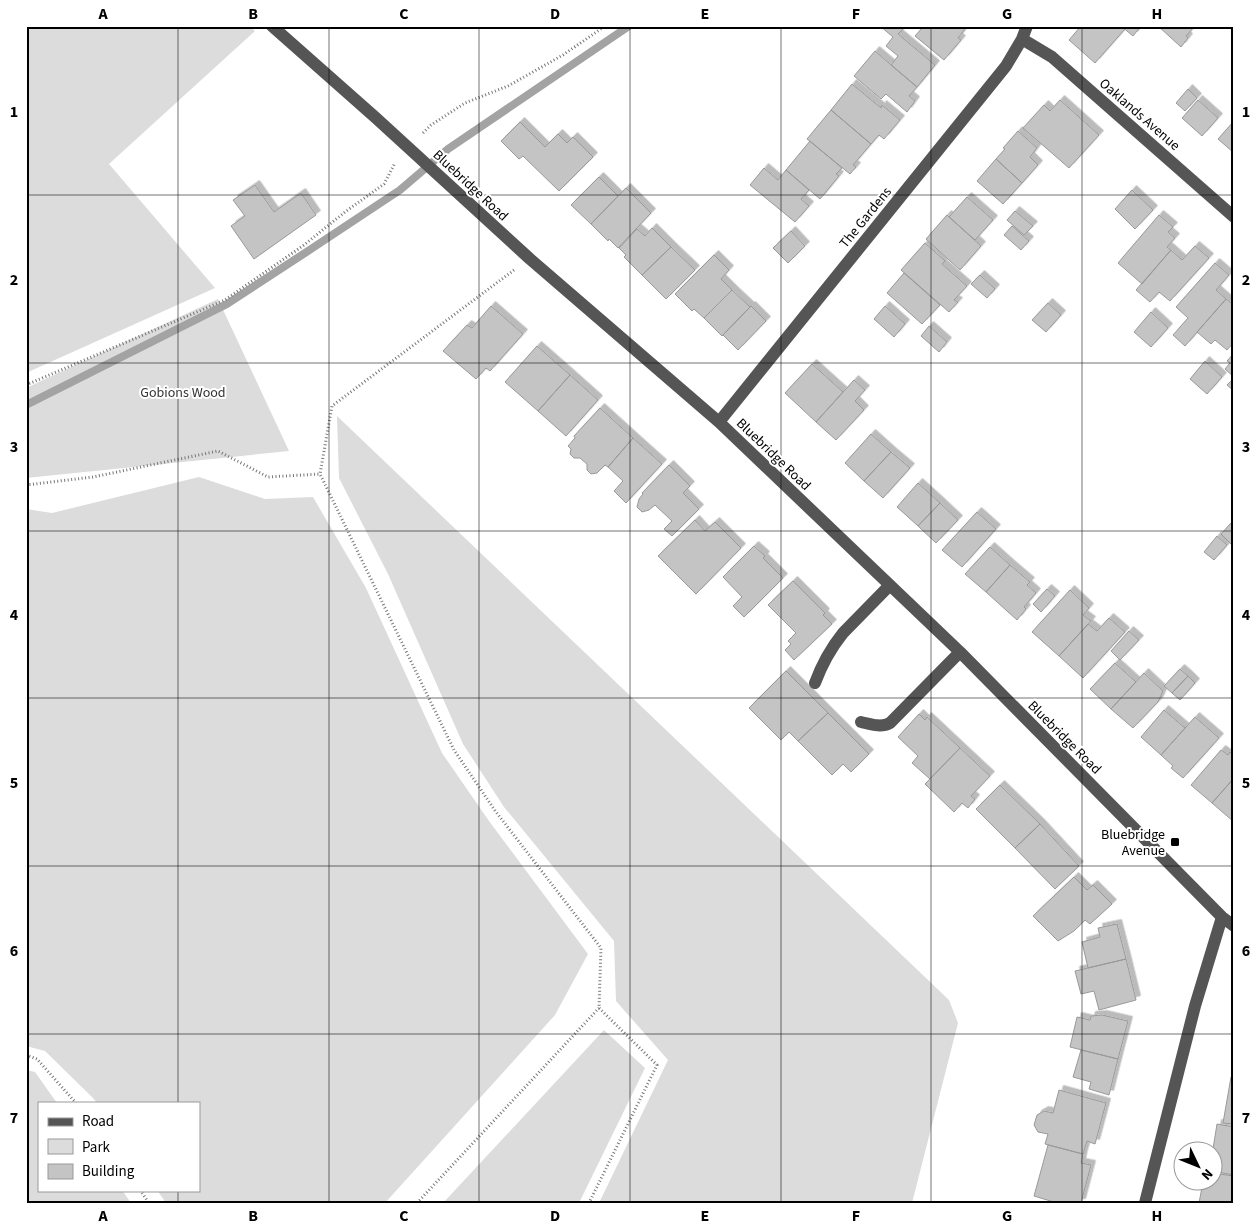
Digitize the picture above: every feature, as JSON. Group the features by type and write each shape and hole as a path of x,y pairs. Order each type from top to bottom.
{"street":[{"name":"Bluebridge Road","path":"272,26 530,259 719,422 960,652 1222,917 1234,926"},
{"name":"The Gardens","path":"719,422 1006,66 1022,39 1027,26"},
{"name":"Oaklands Avenue","path":"1022,39 1052,58 1234,217"},
{"path":"815,683 828,653 837,640 890,585"},
{"path":"861,722 879,726 885,726 890,723 960,652"},
{"path":"1144,1203 1195,1006 1222,917"}],"path":[{"path":"418,137 431,125 464,103 508,86 563,55 605,26"},
{"path":"26,385 225,300 304,245 344,212 384,184 396,161"},
{"path":"418,1203 599,1008 601,948 496,812 454,750 320,474 332,406 506,276"},
{"path":"26,485 93,477 218,451 268,477 320,474"},
{"path":"589,1203 657,1065 599,1008"},
{"path":"26,1055 36,1059 75,1102"},
{"path":"141,1192 149,1203"}],"green space":[{"path":"26,26 249,26 255,31 109,164 215,288 26,373"},
{"name":"Gobions Wood","path":"218,299 289,451 26,478 26,388"},
{"path":"337,416 949,1000 958,1023 912,1203 599,1203 668,1060 616,1001 614,941 504,807 463,744 388,574 339,478"},
{"path":"199,477 265,499 313,497 366,588 442,753 489,821 588,954 555,1015 385,1203 166,1203 158,1192 200,1192 200,1102 96,1102 45,1051 26,1046 26,509 52,513"},
{"path":"604,1030 645,1068 579,1203 443,1203"},
{"path":"26,1070 35,1072 56,1102 38,1102 38,1192 123,1192 131,1203 26,1203"}],"building":[{"path":"880,26 904,26 898,34 935,65 917,87 891,65 898,56 886,46 893,37"},
{"path":"920,26 961,26 965,29 958,38 961,40 944,60 915,36 922,28"},
{"path":"1081,26 1121,26 1125,29 1095,63 1069,40"},
{"path":"1121,26 1141,26 1133,36"},
{"path":"1158,26 1195,26 1186,36 1188,38 1181,47"},
{"path":"875,51 917,87 909,96 915,101 907,112 886,94 881,99 854,76"},
{"path":"852,84 881,108 882,105 900,120 884,139 879,135 871,144 831,110"},
{"path":"1188,89 1197,98 1185,111 1176,103"},
{"path":"1060,100 1099,135 1069,168 1023,128 1044,105 1050,111"},
{"path":"1198,100 1218,118 1202,136 1182,118"},
{"path":"831,110 871,144 853,165 856,167 850,174 807,139"},
{"path":"1234,121 1234,153 1218,139"},
{"path":"520,122 545,147 558,134 567,143 573,137 593,157 559,191 523,156 519,159 501,141"},
{"path":"1018,131 1037,148 1030,157 1038,165 1022,183 996,159"},
{"path":"810,141 842,168 836,174 839,176 820,199 786,170"},
{"path":"996,159 1022,183 1003,204 977,181"},
{"path":"764,168 778,180 786,170 809,190 801,199 809,206 795,222 750,185"},
{"path":"599,177 618,196 591,224 571,205"},
{"path":"255,185 274,212 301,193 316,215 254,259 231,226 245,216 233,200"},
{"path":"626,188 651,213 618,248 591,224"},
{"path":"1132,190 1153,210 1135,229 1115,209"},
{"path":"967,197 993,220 975,240 949,217"},
{"path":"1015,211 1033,226 1024,235 1007,220"},
{"path":"947,215 981,246 960,270 926,239"},
{"path":"1159,215 1173,227 1168,232 1175,238 1167,247 1171,250 1142,284 1118,263"},
{"path":"1012,226 1029,241 1021,250 1004,235"},
{"path":"652,228 671,247 642,275 624,257 626,255 619,248 637,229 645,236"},
{"path":"791,231 805,246 788,263 773,248"},
{"path":"925,243 945,261 942,264 967,286 954,300 958,302 949,312 901,270"},
{"path":"1195,246 1209,258 1170,301 1159,292 1150,302 1136,290 1171,250 1182,260"},
{"path":"671,247 695,270 666,299 642,275"},
{"path":"714,255 729,270 721,279 732,290 704,318 694,309 692,311 675,294"},
{"path":"1215,263 1229,275 1216,290 1226,299 1185,346 1173,335 1188,318 1176,307"},
{"path":"904,273 940,305 922,324 887,293"},
{"path":"980,275 995,289 987,298 971,284"},
{"path":"732,290 750,307 722,336 704,318"},
{"path":"1226,299 1234,305 1234,342 1227,350 1215,340 1211,344 1197,332"},
{"path":"1048,303 1061,315 1046,332 1032,320"},
{"path":"491,306 523,334 490,371 486,368 476,379 443,351 467,325 472,328"},
{"path":"751,306 766,321 738,350 723,335"},
{"path":"885,306 905,324 894,337 874,319"},
{"path":"1151,312 1168,328 1151,347 1134,332"},
{"path":"929,326 947,342 939,352 921,336"},
{"path":"537,346 570,375 538,411 505,382"},
{"path":"1234,353 1234,377 1225,369 1230,363 1227,361"},
{"path":"1205,361 1222,377 1207,394 1190,379"},
{"path":"812,364 843,392 816,422 785,393"},
{"path":"570,375 598,400 566,436 538,411"},
{"path":"1234,378 1234,391 1227,385"},
{"path":"854,380 865,390 855,401 864,410 836,440 816,422"},
{"path":"600,408 633,438 608,467 605,465 597,473 591,474 587,470 587,464 580,458 574,458 570,454 571,449 568,446 575,438 574,436"},
{"path":"871,434 891,452 864,481 845,463"},
{"path":"633,438 662,464 626,503 614,491 623,481 608,467"},
{"path":"891,452 910,468 883,498 864,481"},
{"path":"669,465 690,486 683,493 699,509 672,536 664,529 672,521 655,505 649,510 642,512 637,507 642,493"},
{"path":"918,483 940,503 918,526 897,507"},
{"path":"940,503 958,520 936,543 918,526"},
{"path":"977,512 996,529 962,567 942,550"},
{"path":"695,520 705,531 715,522 741,548 696,594 658,556"},
{"path":"1231,523 1234,525 1234,547 1221,534"},
{"path":"1217,536 1227,545 1214,560 1204,552"},
{"path":"754,546 783,578 744,617 733,606 742,597 723,577"},
{"path":"990,547 1010,565 986,592 965,574"},
{"path":"1010,565 1030,582 1027,585 1036,593 1024,607 1026,609 1017,620 986,592"},
{"path":"793,581 825,613 823,615 832,624 794,660 785,650 791,644 788,641 796,633 768,605"},
{"path":"1047,589 1055,596 1041,612 1033,604"},
{"path":"1070,590 1089,608 1083,615 1091,621 1059,656 1032,632"},
{"path":"1109,618 1125,632 1083,678 1059,656 1088,624 1097,631"},
{"path":"1129,631 1139,640 1120,660 1111,651"},
{"path":"1115,663 1136,682 1111,709 1090,689"},
{"path":"1180,669 1188,676 1172,693 1164,686"},
{"path":"786,671 828,713 798,741 789,732 781,740 749,708"},
{"path":"1144,673 1163,691 1158,702 1133,728 1111,709"},
{"path":"1188,676 1195,683 1180,700 1172,693"},
{"path":"1164,710 1185,728 1161,755 1141,737"},
{"path":"828,713 869,754 851,772 843,764 832,775 798,741"},
{"path":"919,714 925,720 927,717 960,748 930,779 912,763 918,756 898,737"},
{"path":"1195,717 1219,738 1183,778 1171,768 1173,766 1161,755"},
{"path":"960,748 990,776 971,796 975,799 968,808 962,803 954,812 925,784"},
{"path":"1221,750 1228,755 1230,752 1234,755 1234,778 1212,803 1191,785"},
{"path":"1234,778 1234,822 1212,803"},
{"path":"1000,785 1040,824 1015,848 976,809"},
{"path":"1040,824 1079,866 1055,889 1015,848"},
{"path":"1074,877 1087,890 1093,885 1112,904 1090,924 1085,920 1074,931 1058,941 1033,916"},
{"path":"1117,924 1126,959 1088,968 1082,942 1100,937 1098,928"},
{"path":"1126,959 1136,1000 1099,1010 1094,991 1081,994 1075,971"},
{"path":"1102,1015 1128,1021 1118,1059 1070,1047 1077,1017 1090,1020 1091,1016"},
{"path":"1081,1050 1118,1059 1109,1095 1089,1089 1091,1082 1073,1077"},
{"path":"1231,1077 1234,1077 1234,1124 1223,1123"},
{"path":"1059,1090 1106,1103 1095,1144 1087,1141 1083,1154 1045,1144 1048,1134 1038,1132 1034,1125 1037,1115 1044,1111 1053,1113"},
{"path":"1217,1124 1234,1127 1234,1175 1222,1173 1222,1142 1214,1142"},
{"path":"1048,1145 1083,1154 1081,1163 1091,1165 1081,1203 1057,1203 1034,1196"},
{"path":"1222,1174 1234,1176 1234,1203 1199,1203 1201,1192 1222,1192"}],"waterway":[{"path":"26,405 227,304 400,190 448,149 629,26"}],"place":[{"name":"Bluebridge Avenue","path":"1175,842"}]}
